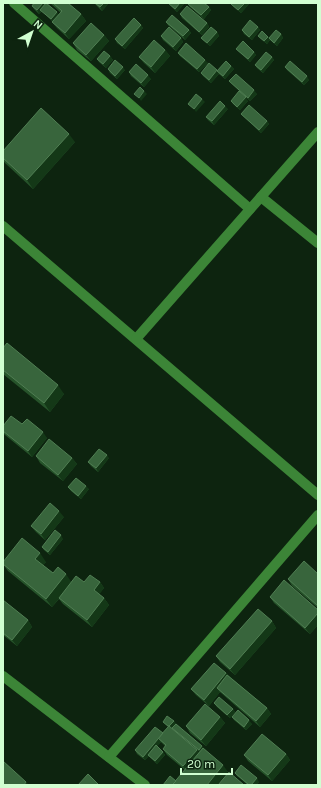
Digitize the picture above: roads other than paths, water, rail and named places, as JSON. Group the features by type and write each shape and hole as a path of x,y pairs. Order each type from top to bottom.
{"street":[{"path":"14,3 250,209"},
{"path":"136,339 318,132"},
{"path":"261,197 318,242"},
{"path":"3,227 318,495"},
{"path":"109,757 318,515"},
{"path":"3,676 145,785"}]}
